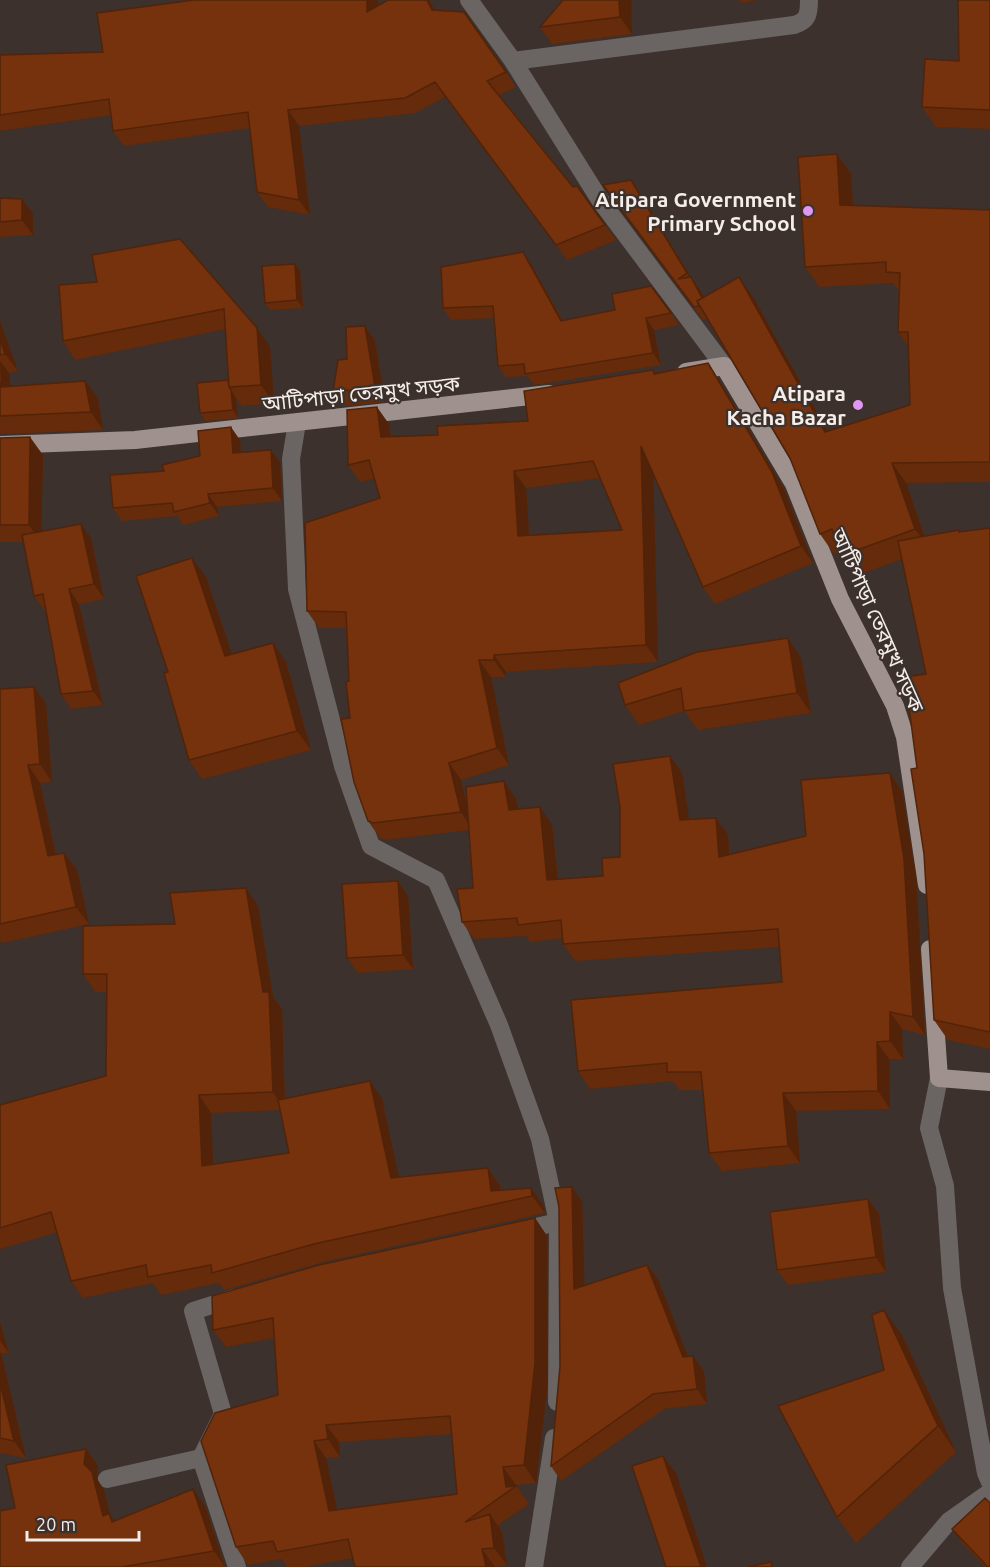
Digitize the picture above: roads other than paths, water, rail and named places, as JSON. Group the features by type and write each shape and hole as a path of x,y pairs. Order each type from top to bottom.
{"main road":[{"path":"666,375 724,366"},
{"name":"আটিপাড়া তেরমুখ সড়ক","path":"724,366 794,484 840,598 895,706 909,759 927,875 928,908"},
{"name":"আটিপাড়া তেরমুখ সড়ক","path":"0,445 135,440 526,398 572,390"},
{"path":"929,931 939,1078 990,1082"}],"street":[{"name":"আটিপাড়া তেরমুখ সড়ক","path":"469,0 513,61 600,200 724,366"},
{"path":"513,61 794,25 803,22 810,14 810,0"},
{"path":"297,423 291,459 297,589 343,766 371,846 436,880 499,1025 540,1139 558,1222 559,1381 552,1456 534,1567"},
{"path":"939,1078 929,1128 945,1186 952,1288 986,1473 990,1482"},
{"path":"504,1234 558,1222"},
{"path":"237,1567 201,1458 223,1414 193,1311 255,1291"},
{"path":"107,1479 201,1458"},
{"path":"910,1567 950,1521 990,1492"}],"place":[{"name":"Atipara Government Primary School","path":"808,211"},
{"name":"Atipara Kacha Bazar","path":"858,405"}]}
